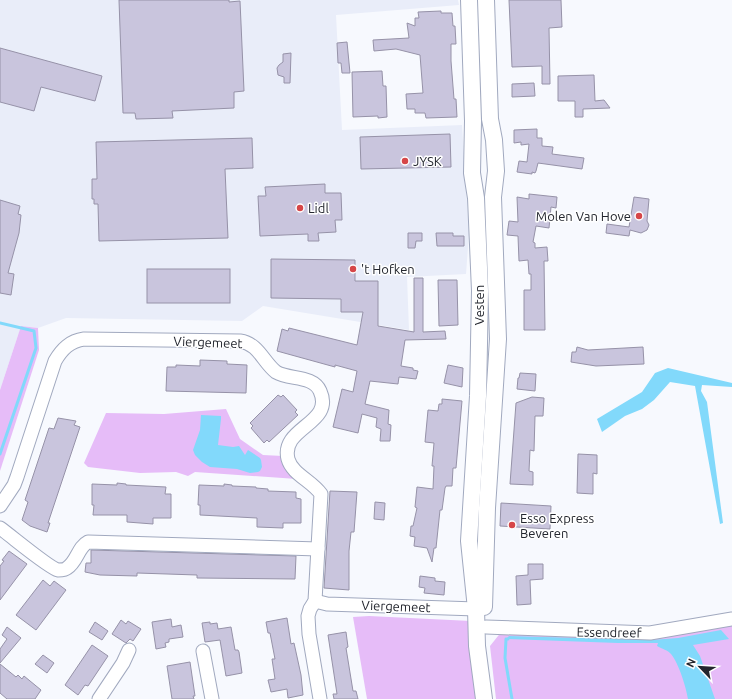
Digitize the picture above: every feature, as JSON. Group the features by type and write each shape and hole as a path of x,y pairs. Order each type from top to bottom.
{"main road":[{"name":"Vesten","path":"469,0 473,122 472,173 476,198 480,291 478,396 468,541 476,609 477,646 484,699"},
{"name":"Vesten","path":"486,0 490,118 494,140 496,171 493,197 498,339 487,508 484,601 493,699"}],"street":[{"name":"Viergemeet","path":"0,506 17,477 55,361 60,352 75,340 240,341 252,345 277,372 285,376 306,380 320,390 322,401 320,412 314,420 296,433 290,441 288,450 288,460 292,468 316,486 321,494 315,601 308,616 309,634 320,699"},
{"path":"0,528 58,570 68,567 81,548 88,542 318,549"},
{"name":"Viergemeet","path":"315,601 327,604 476,609"},
{"name":"Essendreef","path":"486,627 650,633 732,619"},
{"path":"98,699 123,663 129,650"},
{"path":"203,651 212,699"}],"shaded area":[{"path":"0,0 458,0 459,5 336,15 342,130 462,125 469,234 466,274 407,277 409,330 263,306 242,321 66,318 38,328 21,326 0,390"},
{"path":"21,326 38,328 39,350 0,471 0,390"},
{"path":"226,409 240,439 263,455 283,456 297,479 195,472 188,476 176,472 140,473 88,467 84,463 106,413 164,414"},
{"path":"369,616 471,621 482,699 367,699 353,617"},
{"path":"732,622 732,699 496,699 490,646 502,631 547,633"}],"water":[{"path":"668,368 732,383 732,387 702,385 701,391 707,402 723,523 720,524 695,386 670,382 654,400 642,409 625,416 602,432 597,419 642,392 655,373"},
{"path":"201,415 221,416 218,445 233,447 239,446 245,455 248,450 260,458 262,467 260,471 250,473 237,469 210,467 202,462 195,455 193,450 200,430"},
{"path":"721,630 729,639 693,645 700,656 715,699 688,699 682,676 674,658 668,651 657,646 658,643 506,639 509,636 651,640 678,638"}],"building":[{"path":"119,0 240,1 244,91 234,92 234,108 172,111 173,118 136,119 135,113 123,113"},
{"path":"509,0 561,0 562,27 549,28 550,84 542,84 542,66 512,67"},
{"path":"441,11 441,13 452,13 453,26 455,26 456,44 451,44 451,61 457,117 426,118 425,113 415,113 415,109 407,109 406,94 423,93 420,55 396,49 374,51 373,40 409,38 407,23 415,26 415,18 419,18 418,12"},
{"path":"347,42 350,73 342,73 341,63 338,63 337,43"},
{"path":"0,48 102,76 95,101 41,87 34,111 0,102"},
{"path":"291,53 290,83 284,83 284,77 278,75 277,68 283,62 283,54"},
{"path":"382,71 383,86 386,86 387,117 353,117 352,72"},
{"path":"594,75 595,101 604,100 610,108 583,109 583,117 575,117 575,101 558,101 558,76"},
{"path":"534,83 535,96 512,97 512,84"},
{"path":"537,129 537,138 542,138 542,146 553,147 552,154 584,158 582,169 538,163 535,173 517,172 519,161 527,162 529,144 521,145 521,142 514,143 514,130"},
{"path":"450,134 451,167 361,169 360,137"},
{"path":"252,138 253,168 225,169 228,238 99,241 98,204 94,204 94,199 92,199 92,179 97,179 96,142"},
{"name":"Lidl","path":"325,184 325,193 341,193 342,220 335,220 336,232 318,233 319,241 308,241 308,234 260,236 258,196 266,196 265,187"},
{"path":"529,194 557,197 556,208 551,207 549,228 536,226 533,242 535,243 535,248 547,247 548,261 544,261 545,330 524,330 524,290 531,290 531,274 529,274 528,260 519,261 518,236 507,235 509,221 518,222 517,197 529,199"},
{"name":"Molen Van Hove","path":"634,197 649,199 647,221 649,225 647,230 641,233 630,230 629,236 606,233 607,224 629,227"},
{"path":"0,200 20,206 18,214 21,215 19,233 8,273 14,274 11,295 0,293"},
{"path":"408,233 422,233 422,241 416,241 415,248 408,248"},
{"path":"436,233 453,233 453,236 464,236 464,246 437,246"},
{"path":"271,259 355,260 355,281 378,281 378,326 414,332 414,278 423,278 423,332 445,331 446,339 405,340 401,366 413,368 413,370 418,371 416,379 399,377 398,384 370,381 365,404 389,410 388,424 391,425 390,441 380,441 381,429 376,427 377,418 362,414 358,433 333,427 342,389 353,392 357,371 335,365 335,367 277,351 282,329 288,331 289,328 357,345 363,312 341,312 341,299 271,298"},
{"path":"147,269 230,269 230,303 147,303"},
{"path":"438,280 457,280 458,325 439,326"},
{"path":"577,347 588,350 643,347 644,364 596,366 571,362 572,352 576,352"},
{"path":"200,360 227,361 227,364 247,365 246,393 166,391 167,367 176,367 176,365 200,366"},
{"path":"448,365 463,368 462,387 444,383"},
{"path":"520,373 536,374 535,391 517,389"},
{"path":"278,395 281,397 283,395 297,410 295,412 298,415 269,442 267,440 264,443 251,428 253,426 250,423"},
{"path":"532,397 544,398 543,416 535,416 534,451 530,450 529,471 533,472 533,485 510,484 516,403"},
{"path":"442,399 462,401 456,468 453,468 452,486 446,486 445,488 442,510 440,510 436,548 434,548 432,562 427,548 414,546 415,537 410,536 411,526 413,526 417,508 415,507 417,487 433,489 434,466 432,466 434,443 425,442 428,410 438,411 439,404 442,404"},
{"path":"58,418 76,421 74,425 80,427 48,523 50,523 47,532 30,526 22,520 28,502 25,500 49,428 54,429"},
{"path":"578,454 597,455 597,474 593,473 593,494 577,493"},
{"path":"117,483 126,485 166,487 165,494 171,494 171,518 153,518 153,524 127,522 127,515 93,515 94,505 92,505 92,484 117,485"},
{"path":"224,484 232,486 256,487 268,489 268,491 296,492 296,498 301,499 301,523 283,523 283,528 257,527 257,518 200,515 200,505 198,505 199,485 224,486"},
{"path":"330,491 357,492 354,532 351,532 349,551 349,590 324,588"},
{"path":"375,502 385,503 384,520 374,519"},
{"path":"501,503 551,506 550,529 500,526"},
{"path":"91,550 296,556 295,579 197,578 197,575 137,573 137,576 100,575 85,572 86,563 91,563"},
{"path":"9,551 27,564 0,600 0,566 4,561 2,560"},
{"path":"528,564 543,564 543,579 530,580 531,604 517,605 516,576 528,575"},
{"path":"420,576 435,578 435,581 445,582 444,595 424,593 425,588 419,587"},
{"path":"43,580 50,586 54,581 66,590 36,630 16,615"},
{"path":"287,618 291,644 294,643 301,675 303,695 288,698 287,689 271,692 268,680 275,679 272,659 275,659 270,633 268,633 266,622"},
{"path":"171,619 172,627 181,625 183,637 169,639 169,642 165,643 166,647 156,649 152,622"},
{"path":"121,620 126,624 128,621 141,629 133,641 130,639 126,643 112,634"},
{"path":"95,622 108,631 102,640 89,632"},
{"path":"210,622 210,624 217,623 218,629 231,627 235,650 238,650 239,652 242,673 226,676 220,640 205,642 202,623"},
{"path":"7,627 21,638 0,663 0,649 7,639 2,635"},
{"path":"346,632 348,647 346,648 353,691 356,691 358,699 334,699 333,694 337,694 328,635"},
{"path":"92,645 108,656 88,686 85,685 78,695 65,685"},
{"path":"43,655 54,663 47,673 35,664"},
{"path":"190,662 195,696 193,696 194,699 172,699 167,666"},
{"path":"0,664 16,677 18,675 22,679 24,676 41,690 35,699 7,699 0,693"}],"waterway":[{"path":"0,323 34,331 36,348 0,454"},
{"path":"508,639 506,639 505,658 512,699"}],"place":[{"name":"JYSK","path":"405,161"},
{"name":"Lidl","path":"300,208"},
{"name":"Molen Van Hove","path":"639,216"},
{"name":"'t Hofken","path":"353,269"},
{"name":"Esso Express Beveren","path":"512,525"}]}
